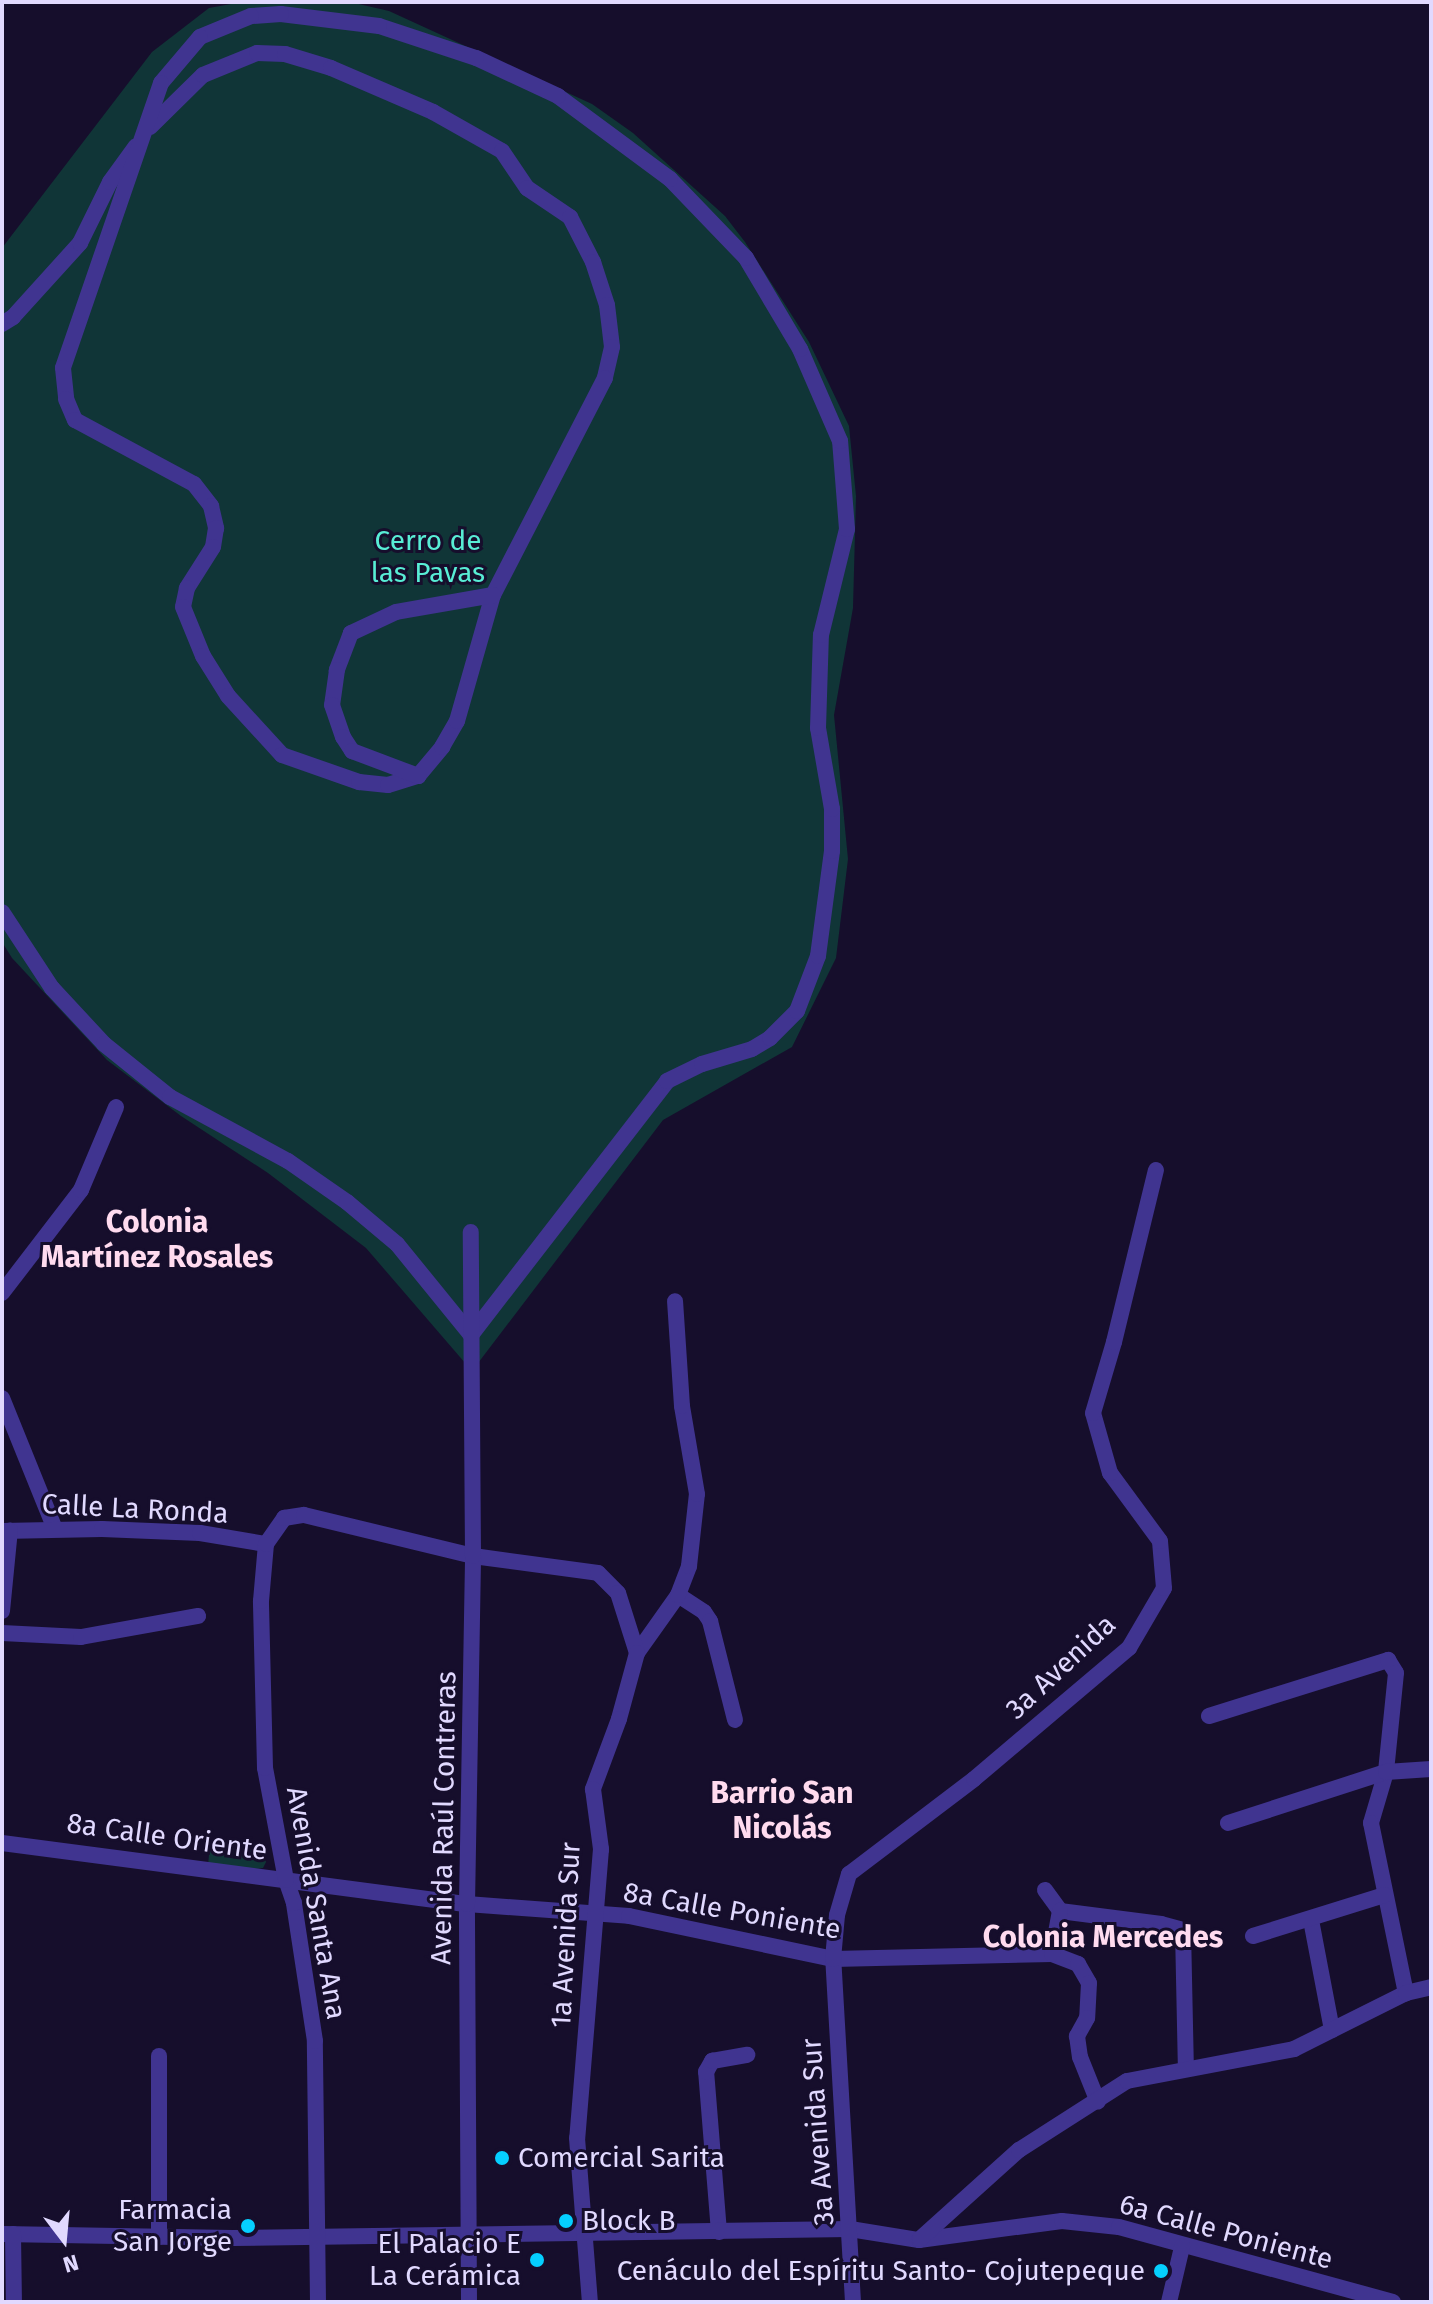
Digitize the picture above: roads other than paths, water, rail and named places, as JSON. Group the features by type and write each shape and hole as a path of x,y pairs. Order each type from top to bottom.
{"street":[{"path":"2,324 13,317 80,243 110,182 147,130 203,75 257,53 285,54 331,68 433,112 502,151 527,188 570,217 593,262 607,305 612,347 605,378 493,595 457,721 418,776 388,785 359,782 282,755 228,696 203,656 183,607 187,588 213,547 216,528 211,506 194,484 75,420 66,399 63,368 147,130 161,83 184,52 200,37 251,16 281,14 379,26 476,58 571,106 670,179 746,258 800,349 840,441 847,529 821,635 818,728 832,809 832,860 818,956 797,1011 770,1038 752,1049 702,1064 667,1081 639,1112 586,1188 471,1335 397,1244 347,1202 288,1161 170,1097 104,1044 52,988 2,912"},
{"path":"418,776 352,751 343,737 332,705 337,670 351,633 396,612 493,595"},
{"path":"2,1293 81,1190 116,1107"},
{"name":"3a Avenida","path":"833,1959 837,1915 849,1874 974,1779 1129,1648 1164,1588 1160,1541 1110,1473 1093,1413 1156,1170"},
{"name":"Avenida Raúl Contreras","path":"469,2302 467,1904 473,1556 471,1232"},
{"path":"637,1653 678,1595 689,1566 697,1494 682,1406 675,1301"},
{"path":"2,1398 55,1529"},
{"name":"Avenida Santa Ana","path":"318,2302 315,2041 294,1903 286,1880 265,1768 261,1601 266,1544 284,1518 304,1515 473,1556"},
{"path":"2,1611 6,1530"},
{"name":"Calle La Ronda","path":"6,1530 200,1533 266,1544"},
{"path":"473,1556 598,1573 618,1593 637,1653"},
{"path":"678,1595 704,1612 710,1621 735,1720"},
{"path":"2,1633 81,1637 198,1616"},
{"name":"1a Avenida Sur","path":"590,2302 577,2138 601,1849 593,1789 619,1719 637,1653"},
{"path":"1209,1716 1388,1660 1396,1673 1386,1772 1371,1823 1406,1993"},
{"path":"1228,1823 1386,1772 1431,1769"},
{"name":"8a Calle Oriente","path":"2,1843 467,1904"},
{"path":"1045,1890 1060,1911 1052,1954 1078,1964 1089,1983 1087,2018 1077,2036 1080,2057 1098,2102"},
{"path":"1253,1936 1385,1895"},
{"name":"8a Calle Poniente","path":"467,1904 629,1916 833,1959 1052,1954"},
{"path":"1060,1911 1161,1924 1183,1930 1186,2069"},
{"path":"1311,1920 1332,2030"},
{"name":"3a Avenida Sur","path":"833,1959 853,2302"},
{"path":"919,2240 1019,2150 1127,2081 1294,2049 1406,1993 1431,1987"},
{"path":"719,2232 707,2066 717,2059 747,2055"},
{"path":"159,2056 159,2237"},
{"name":"6a Calle Poniente","path":"8,2234 315,2237 850,2229 919,2240 1062,2221 1119,2227 1182,2247 1393,2302"},
{"path":"8,2234 14,2302"},
{"path":"1169,2302 1182,2247"}],"place":[{"name":"Comercial Sarita","path":"502,2158"},
{"name":"Block B","path":"566,2221"},
{"name":"Farmacia San Jorge","path":"248,2226"},
{"name":"El Palacio E La Cerámica","path":"537,2260"},
{"name":"Cenáculo del Espíritu Santo- Cojutepeque","path":"1161,2271"}],"district":[{"name":"Colonia Martínez Rosales","path":"157,1239"},
{"name":"Barrio San Nicolás","path":"782,1810"},
{"name":"Colonia Mercedes","path":"1103,1937"}],"park label":[{"name":"Cerro de las Pavas","path":"428,557"}]}
